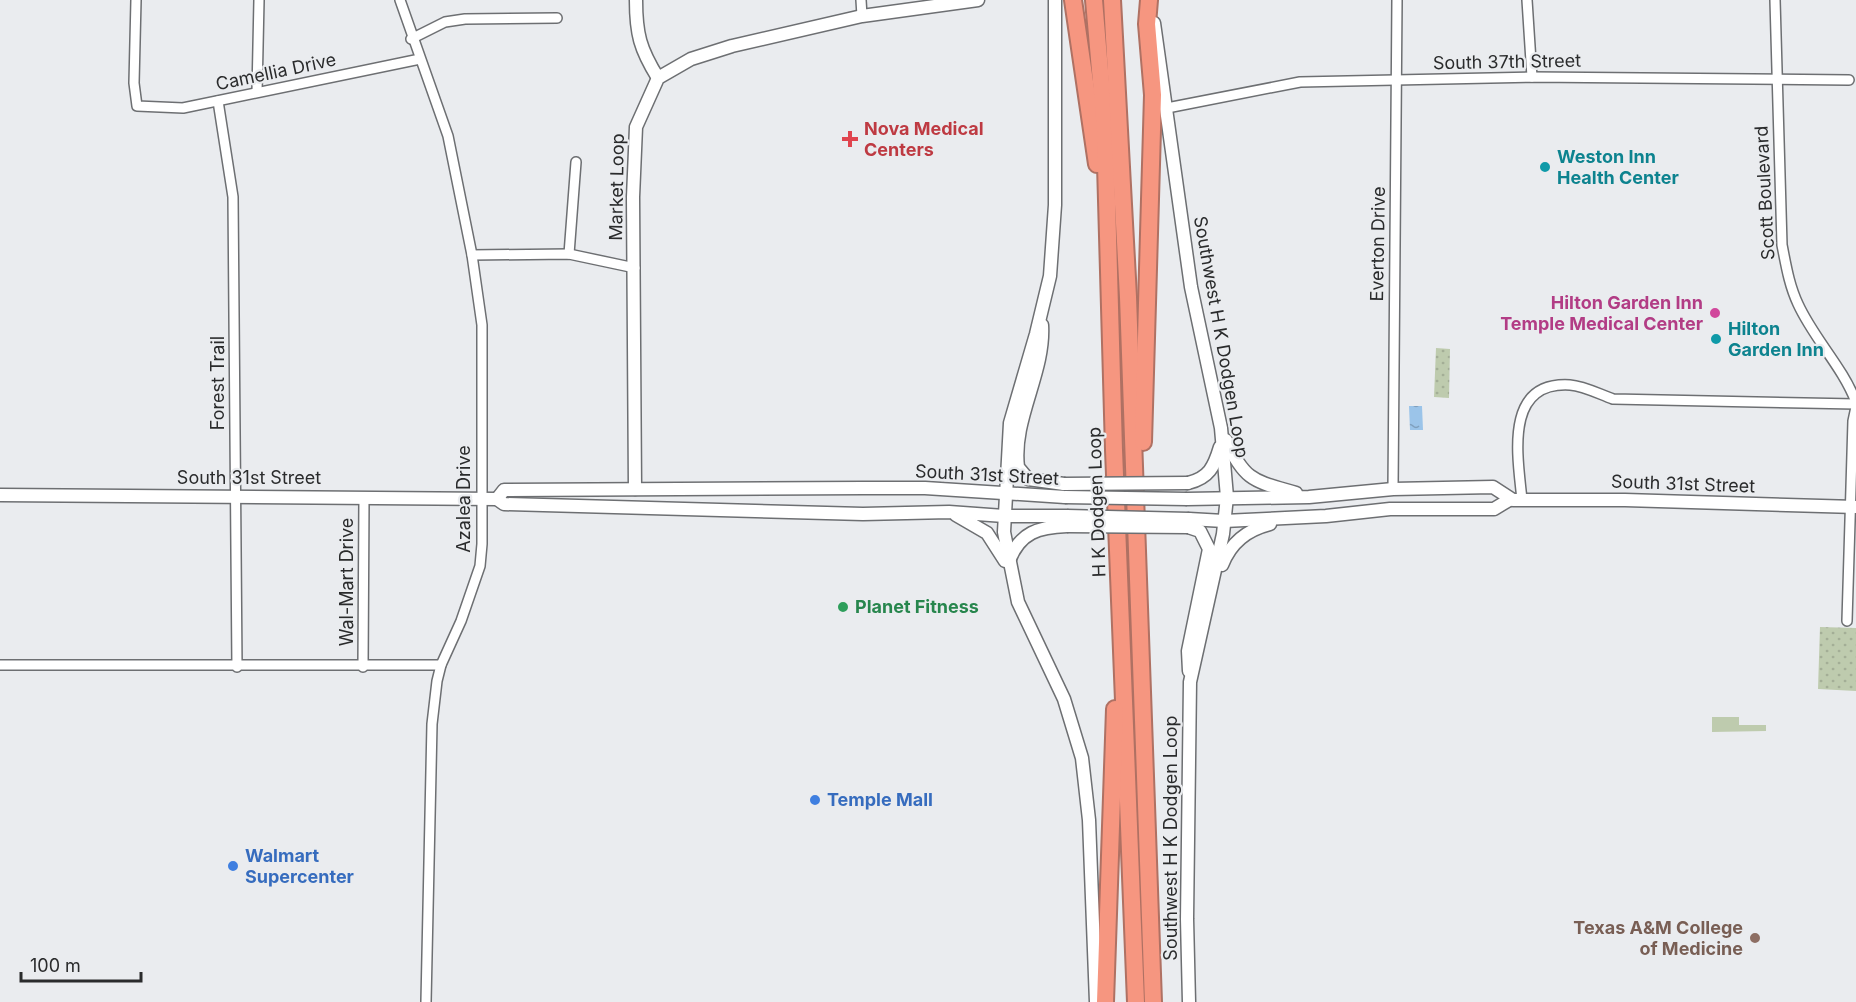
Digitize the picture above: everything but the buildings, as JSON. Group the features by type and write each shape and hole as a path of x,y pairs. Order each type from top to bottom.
{"highway":[{"path":"1073,0 1096,156 1112,314"},
{"name":"H K Dodgen Loop","path":"1094,0 1105,129 1112,314 1114,450 1136,1002"},
{"name":"H K Dodgen Loop","path":"1112,0 1128,297 1155,1002"},
{"path":"1141,674 1145,623 1142,471 1153,95 1147,24 1150,0"},
{"path":"1105,1002 1115,706 1110,539 1114,450"}],"main road":[{"path":"636,0 639,41 643,55 658,78 691,59 732,46 862,16 978,0"},
{"path":"1044,0 1055,19"},
{"path":"1055,0 1055,205 1050,276 1010,423 1004,516 1009,565 1018,602 1064,699 1082,758 1089,820 1096,1002"},
{"name":"Southwest H K Dodgen Loop","path":"1150,0 1191,287 1221,434 1227,497 1211,591 1190,682 1187,919 1189,1002"},
{"name":"Market Loop","path":"634,489 633,197 636,127 658,78"},
{"path":"1041,312 1044,345 1022,423 1017,460 1021,473 1028,479 1065,491 1188,483 1201,480 1212,471 1221,434"},
{"path":"1221,434 1239,467 1255,481 1309,497"},
{"name":"South 31st Street","path":"497,499 504,490 925,488 1004,495 1065,491 1187,499 1309,497 1393,489 1492,487 1515,500"},
{"name":"South 31st Street","path":"0,495 482,498 497,499 504,504 863,514 949,512 1067,521 1188,523 1326,516 1390,509 1494,509 1515,500 1853,507"},
{"path":"949,512 987,533 1009,565"},
{"path":"1211,591 1227,551 1248,533 1274,523 1326,516"},
{"path":"1009,565 1017,544 1032,531 1067,521"},
{"path":"1188,523 1200,531 1209,549 1188,651 1190,682"}],"street":[{"name":"Camellia Drive","path":"136,0 134,83 137,106 183,108 420,59"},
{"path":"257,92 259,0"},
{"name":"Azalea Drive","path":"400,0 411,39 448,136 472,255 482,325 480,566 461,621 436,681 432,724 426,1002"},
{"path":"861,0 862,16"},
{"name":"Everton Drive","path":"1393,489 1397,0"},
{"path":"1527,0 1532,77"},
{"name":"Scott Boulevard","path":"1775,0 1782,245 1786,273 1798,305 1852,381 1856,404 1853,422 1853,507 1847,621"},
{"path":"411,39 445,22 465,19 557,18"},
{"name":"South 37th Street","path":"1167,108 1300,82 1532,77 1849,80"},
{"name":"Forest Trail","path":"218,101 233,197 237,667"},
{"path":"569,254 576,162"},
{"path":"472,255 569,254 635,268"},
{"path":"1515,500 1520,417 1527,404 1548,387 1581,387 1613,399 1856,404"},
{"name":"Wal-Mart Drive","path":"363,667 364,497"},
{"path":"0,665 237,667 441,665"}],"green space":[{"path":"1436,348 1450,349 1449,398 1434,397"},
{"path":"1820,627 1856,628 1856,691 1818,689"},
{"path":"1712,717 1739,717 1739,725 1766,725 1766,731 1712,732"}],"water":[{"path":"1409,406 1422,406 1423,430 1410,430"}],"place":[{"name":"Nova Medical Centers","path":"850,139"},
{"name":"Weston Inn Health Center","path":"1545,167"},
{"name":"Hilton Garden Inn Temple Medical Center","path":"1715,313"},
{"name":"Hilton Garden Inn","path":"1716,339"},
{"name":"Planet Fitness","path":"843,607"},
{"name":"Temple Mall","path":"815,800"},
{"name":"Walmart Supercenter","path":"233,866"},
{"name":"Texas A&M College of Medicine","path":"1755,938"}]}
